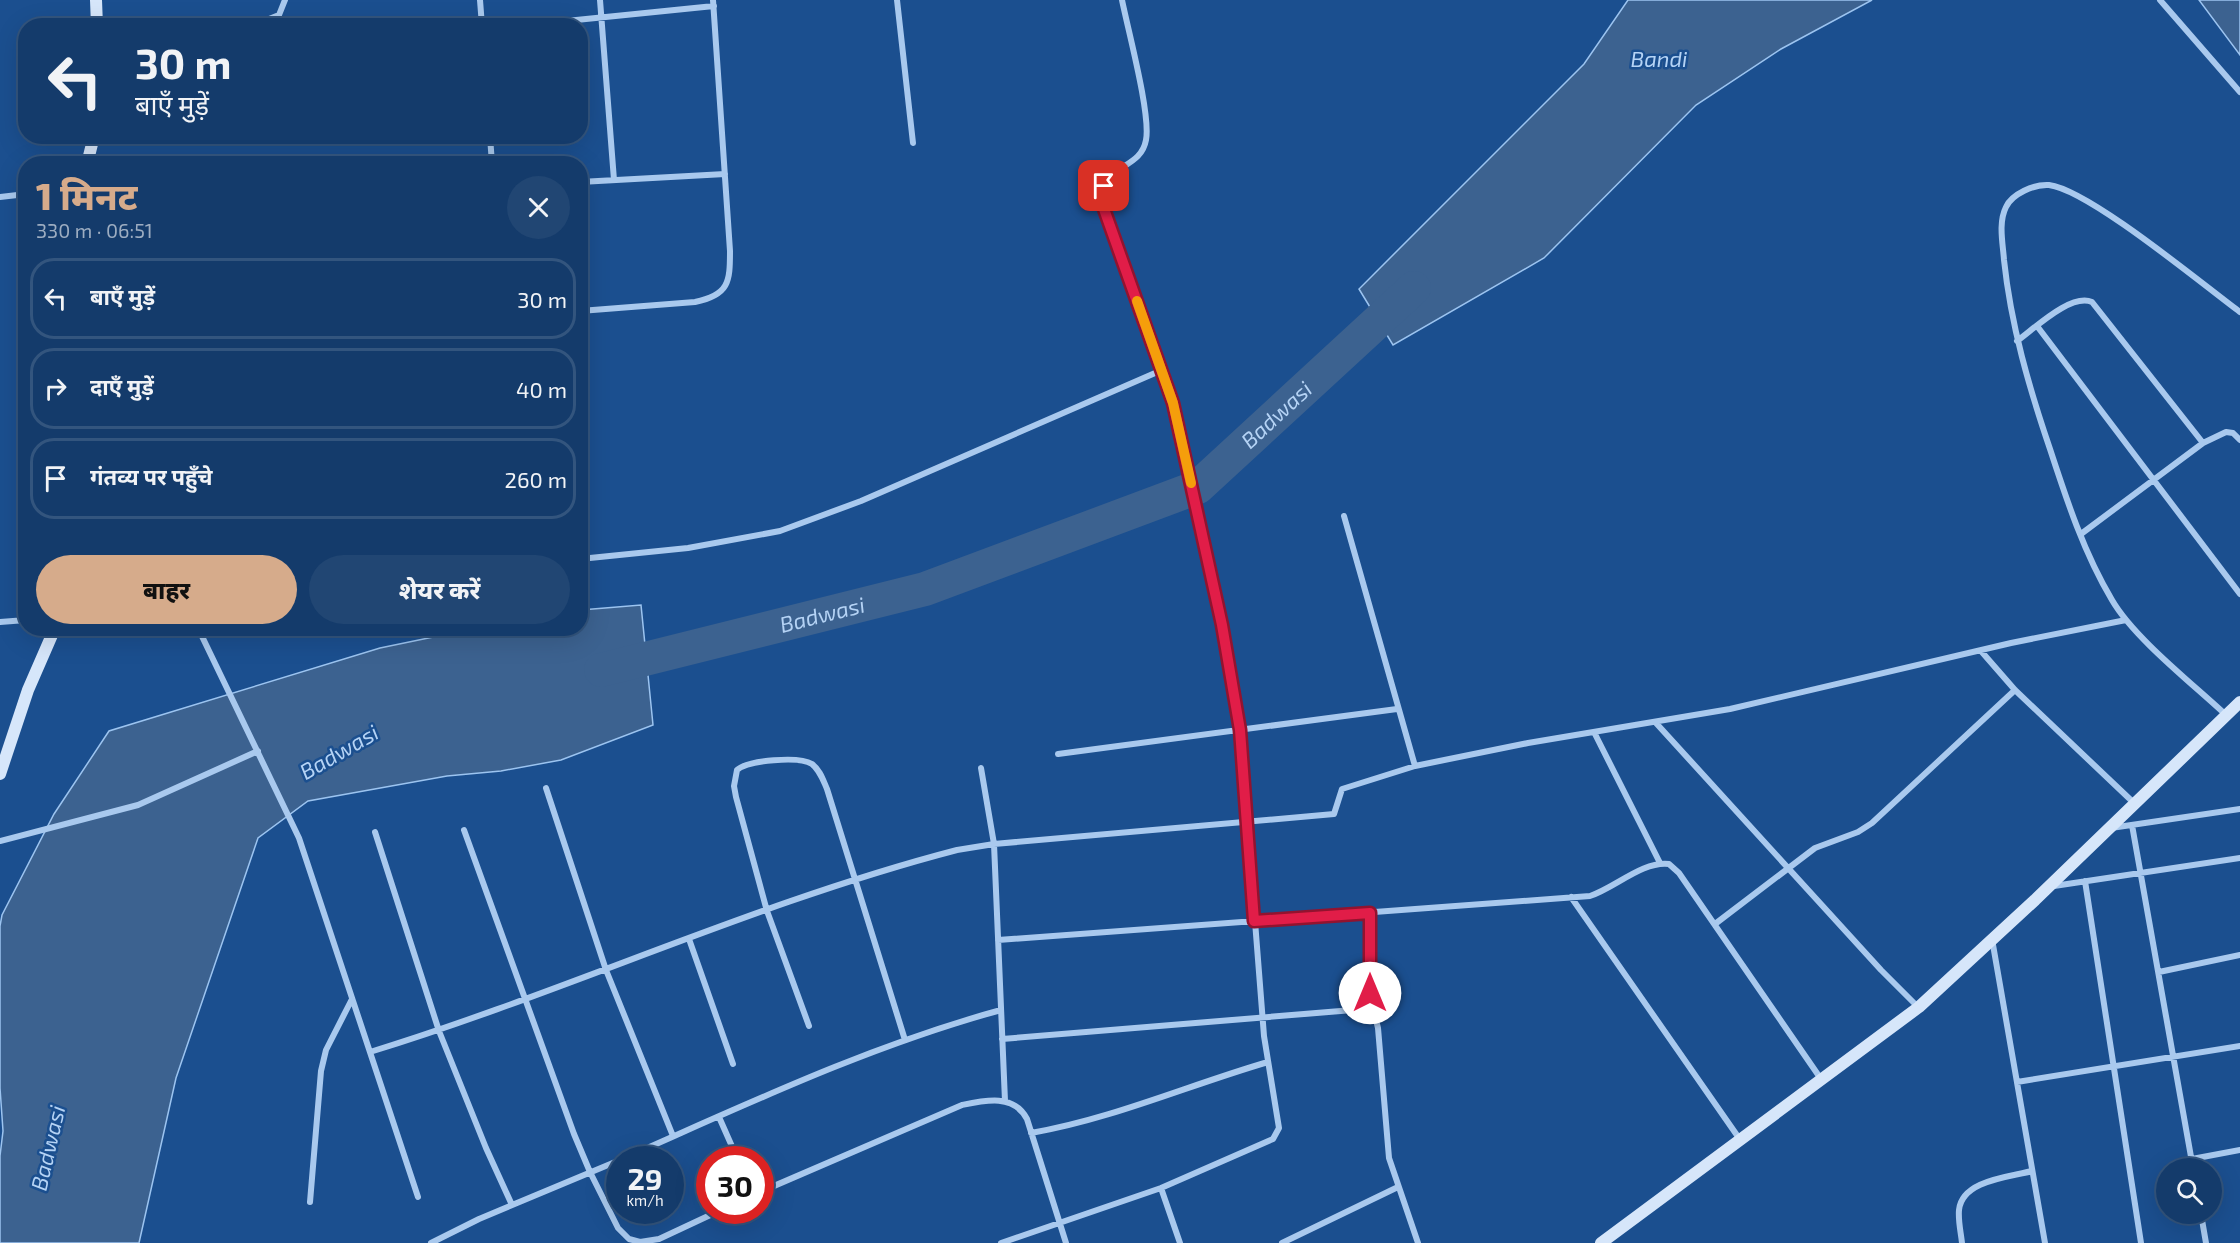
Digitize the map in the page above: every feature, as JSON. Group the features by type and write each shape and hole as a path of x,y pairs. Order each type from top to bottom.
{"street":[{"path":"96,0 97,18"},
{"path":"271,18 279,15 285,0"},
{"path":"480,0 481,18"},
{"path":"600,0 614,180"},
{"path":"897,0 913,143"},
{"path":"1001,1243 1161,1188 1273,1139 1279,1128 1262,1018 1240,730 1213,582 1173,403 1102,197 1104,186 1112,173 1138,155 1146,141 1144,114 1122,0"},
{"path":"2160,0 2240,92"},
{"path":"588,18 713,3 730,269 728,282 722,291 711,298 695,302 588,310"},
{"path":"588,182 725,174"},
{"path":"2226,715 2126,620 2112,600 2080,534 2024,371 2008,298 2003,218 2006,206 2014,197 2040,185 2058,188 2105,213 2240,312"},
{"path":"0,197 18,195"},
{"path":"2018,340 2077,300 2092,302 2203,443"},
{"path":"2037,326 2240,594"},
{"path":"588,558 688,548 780,531 861,501 1162,370"},
{"path":"2080,534 2203,443 2226,432 2233,433 2240,440"},
{"path":"1344,516 1397,710 1415,766"},
{"path":"370,1052 439,1031 767,911 931,856 994,844 1334,814 1341,789 1415,766 1518,744 1595,734 1730,709 2126,620"},
{"path":"0,622 18,621"},
{"path":"0,774 2,760 27,690 51,636"},
{"path":"202,636 299,838 418,1197"},
{"path":"1981,651 2015,690 2134,803"},
{"path":"1715,924 1815,848 1858,832 1872,823 2015,690"},
{"path":"1601,1243 1822,1081 1918,1007 2240,702"},
{"path":"1058,754 1397,710"},
{"path":"1656,723 1788,869 1918,1007"},
{"path":"1595,734 1660,863"},
{"path":"0,841 138,804 258,750"},
{"path":"809,1026 767,911 734,786 737,770 750,762 798,760 816,768 827,789 905,1040"},
{"path":"981,768 994,844 1005,1101"},
{"path":"546,788 606,970 673,1136"},
{"path":"2108,829 2240,809"},
{"path":"2132,825 2192,1158"},
{"path":"464,830 590,1172 618,1228 629,1239 640,1243 659,1239 696,1221"},
{"path":"375,832 439,1031 486,1148 512,1205"},
{"path":"2048,886 2240,858"},
{"path":"998,940 1571,897 1604,891 1660,863 1675,867 1822,1081"},
{"path":"2085,881 2141,1243"},
{"path":"1571,897 1741,1141"},
{"path":"1370,913 1370,1013 1378,1028 1385,1140 1398,1187 1418,1243"},
{"path":"689,939 733,1064"},
{"path":"1992,939 2045,1243"},
{"path":"2158,972 2240,955"},
{"path":"310,1202 321,1071 326,1050 352,999"},
{"path":"1002,1039 1360,1008 1370,1013"},
{"path":"651,1146 905,1040 1001,1010"},
{"path":"2017,1082 2240,1046"},
{"path":"1031,1133 1088,1122 1200,1082 1268,1062"},
{"path":"774,1186 963,1105 1005,1101 1024,1112 1066,1243"},
{"path":"719,1117 732,1146"},
{"path":"2197,1158 2240,1150"},
{"path":"431,1243 512,1205 606,1166"},
{"path":"1962,1243 1959,1211 1965,1195 1978,1186 2032,1171"},
{"path":"1282,1243 1398,1187"},
{"path":"1161,1188 1180,1243"},
{"path":"2203,1224 2206,1243"}],"water":[{"name":"Bandi","path":"1628,0 1872,0 1781,49 1696,105 1544,258 1393,345 1359,289 1584,64"},
{"path":"2199,0 2240,0 2240,55"},
{"path":"641,605 653,725 561,760 501,771 447,776 308,801 258,838 176,1078 139,1243 0,1243 0,1156 3,1131 0,1088 0,926 2,915 54,814 109,731 380,648 438,636 588,636 588,609"}],"waterway":[{"name":"Badwasi","path":"601,670 925,589 1198,487 1414,288"}],"slow traffic":[{"path":"1137,301 1173,403 1191,483"}],"route":[{"path":"1104,186 1102,197 1104,209 1173,403 1222,625 1240,730 1254,921 1370,913 1370,993"}]}
